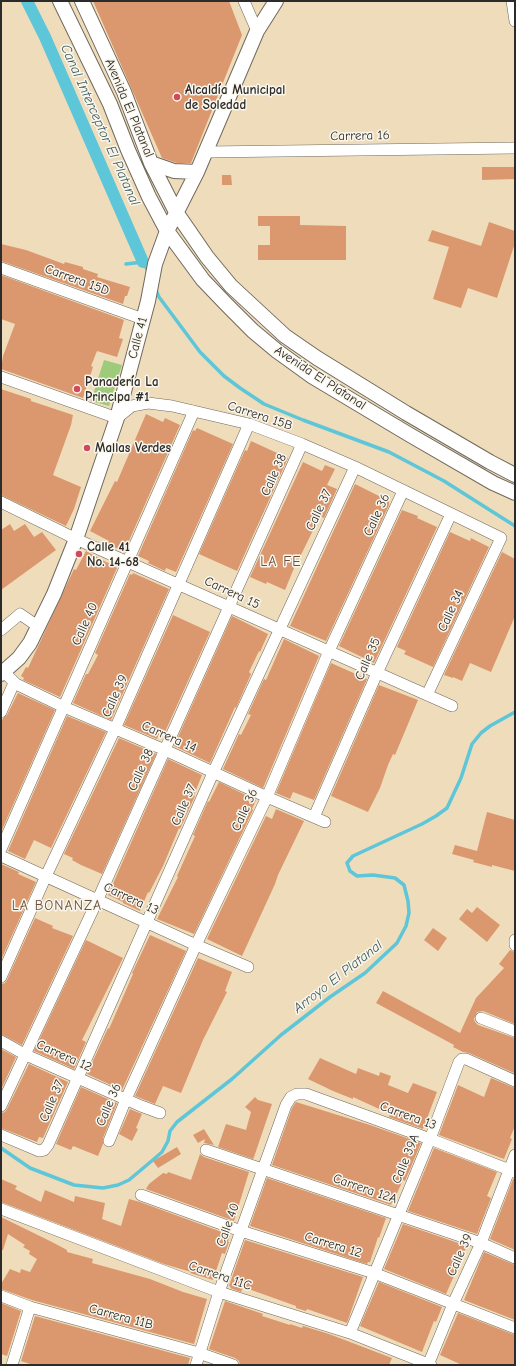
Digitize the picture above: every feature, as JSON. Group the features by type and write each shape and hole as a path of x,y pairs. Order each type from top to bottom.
{"main road":[{"name":"Avenida El Platanal","path":"60,1 110,104 149,197 168,231 203,280 227,306 277,351 314,377 410,435 494,483 515,493"},
{"name":"Avenida El Platanal","path":"82,1 124,92 151,163 176,212 207,257 230,286 285,336 317,358 406,413 515,475"},
{"name":"Calle 41","path":"6,677 30,643 39,627 76,539 117,418 148,301 155,264 168,231 206,152 257,31 276,1"},
{"path":"151,163 174,171 197,172"}],"street":[{"path":"244,1 257,31"},
{"path":"512,1 515,21"},
{"name":"Carrera 16","path":"206,152 515,148"},
{"name":"Carrera 15D","path":"1,268 143,319"},
{"path":"1,377 117,418"},
{"name":"Carrera 15B","path":"117,418 132,406 148,403 172,406 249,424 302,444 355,467 501,538"},
{"name":"Calle 40","path":"1,849 194,411"},
{"name":"Calle 39","path":"1,977 46,876 115,730 249,424"},
{"name":"Calle 38","path":"1,1106 98,899 302,444"},
{"name":"Calle 37","path":"1,1135 39,1151 44,1150 48,1146 213,773 278,630 355,467"},
{"name":"Calle 36","path":"109,1141 126,1099 196,945 267,797 329,651 403,491"},
{"name":"Carrera 15","path":"1,502 76,539 128,560 278,630 452,706"},
{"name":"Calle 35","path":"314,817 377,673 451,514"},
{"name":"Calle 34","path":"427,695 501,538"},
{"path":"1,630 20,614 39,627"},
{"name":"Carrera 14","path":"6,677 64,707 165,750 213,773 325,822"},
{"name":"Calle 41","path":"1,712 6,677"},
{"name":"Carrera 13","path":"1,856 196,945 248,967"},
{"path":"515,940 515,945"},
{"path":"481,1018 515,1031"},
{"name":"Carrera 12","path":"1,1041 26,1055 160,1114"},
{"name":"Calle 39A","path":"350,1333 430,1139 459,1062 462,1059 466,1059 515,1081"},
{"name":"Carrera 13","path":"291,1097 297,1094 306,1094 430,1139 512,1171"},
{"name":"Calle 40","path":"196,1365 219,1292 286,1105 291,1097"},
{"name":"Carrera 12A","path":"206,1150 481,1243 515,1258"},
{"name":"Calle 39","path":"429,1365 453,1304 512,1171 515,1156"},
{"name":"Carrera 12","path":"141,1195 241,1231 374,1273 515,1328"},
{"name":"Carrera 11C","path":"1,1209 219,1292 350,1333 429,1365"},
{"name":"Carrera 11B","path":"1,1296 30,1307 200,1353 233,1365"},
{"path":"12,1365 30,1307"},
{"path":"1,1362 8,1365"}],"green space":[{"name":"Mallas Verdes","path":"104,360 122,365 109,406 91,401"}],"building":[{"name":"Alcaldía Municipal de Soledad","path":"93,1 229,1 242,35 191,163 177,163 162,158"},
{"path":"482,167 515,167 515,179 482,180"},
{"path":"222,175 231,175 232,185 222,185"},
{"path":"258,216 300,216 300,225 346,226 346,260 258,260 258,245 270,245 270,226 258,226"},
{"path":"489,222 515,231 515,243 497,298 468,288 461,308 433,299 449,247 428,241 432,230 481,246"},
{"path":"1,244 26,250 64,264 65,262 83,267 83,269 98,274 97,277 130,287 127,296 125,296 123,304 1,261"},
{"path":"1,275 124,320 119,338 123,339 117,357 97,351 91,366 93,367 83,398 1,369 3,356 15,324 1,319"},
{"path":"1,389 73,415 71,425 53,475 81,487 74,509 66,526 1,495"},
{"path":"146,414 163,422 165,418 180,425 124,552 108,544 109,541 90,531 115,481 117,482"},
{"path":"197,428 233,444 176,572 166,568 165,571 148,563 149,561 138,556 193,430 195,431"},
{"path":"251,441 288,458 237,571 199,554 245,450 247,451"},
{"path":"303,462 322,471 325,465 335,469 327,485 337,489 324,518 320,516 297,561 285,590 267,582 266,584 250,577"},
{"path":"355,484 389,501 389,505 326,641 290,626"},
{"path":"402,510 418,516 417,518 437,527 374,663 339,646"},
{"path":"10,524 14,531 25,524 34,537 42,532 56,550 1,590 1,530"},
{"path":"450,532 470,541 471,538 489,547 433,667 404,654 406,651 397,647"},
{"path":"86,551 117,568 60,697 23,680 24,678 21,676 26,667 28,668 74,569 76,570"},
{"path":"502,552 515,559 515,616 491,672 470,663 462,681 444,675"},
{"path":"133,573 169,589 111,720 73,703 86,674 88,674 98,655 95,653 130,574 132,575"},
{"path":"173,615 210,632 165,732 161,730 157,739 124,725"},
{"path":"232,616 268,634 249,672 251,674 210,763 174,746"},
{"path":"284,639 319,656 263,788 223,769 239,734 241,735 251,715 248,714 264,679 266,680"},
{"path":"331,663 367,679 314,800 293,792 290,799 276,793"},
{"path":"379,685 418,700 395,755 393,754 380,788 368,812 331,796"},
{"path":"18,693 55,710 1,832 1,723 3,718 7,715"},
{"path":"67,716 106,732 51,848 34,840 25,859 8,851"},
{"path":"119,738 156,754 102,874 81,865 72,860 73,858 64,854"},
{"path":"168,759 202,775 194,795 195,796 180,829 179,828 163,866 149,893 148,892 140,911 108,895"},
{"path":"219,782 256,800 252,809 253,810 194,934 157,919 178,877 177,876 195,836 193,835 208,801 209,802"},
{"path":"276,809 304,821 242,956 207,939 266,816 272,819"},
{"path":"487,812 515,820 515,871 473,862 474,860 452,854 455,845 477,851"},
{"path":"1,864 36,882 1,960"},
{"path":"477,907 500,925 487,942 459,919 467,909 472,913"},
{"path":"35,918 53,926 52,928 73,936 22,1045 1,1034 1,984 5,983 7,980"},
{"path":"433,928 447,938 438,951 424,940"},
{"path":"150,935 186,951 122,1090 87,1074 108,1028 109,1029 133,974 132,973"},
{"path":"86,940 123,958 82,1040 86,1042 74,1069 34,1051"},
{"path":"510,950 515,952 515,1024 483,1011 477,1012 474,1019 478,1025 515,1038 514,1073 453,1047 454,1045 376,1003 383,991 460,1033 476,998 504,968 499,964"},
{"path":"198,958 232,972 225,991 227,992 203,1040 181,1093 163,1086 155,1104 135,1096"},
{"path":"1,1049 16,1057 1,1090"},
{"path":"320,1058 356,1074 358,1068 379,1076 380,1072 391,1076 388,1085 408,1093 413,1083 437,1092 423,1129 389,1117 390,1114 353,1097 353,1099 333,1091 308,1079"},
{"path":"29,1064 68,1082 43,1138 39,1137 37,1142 1,1128 1,1113 5,1112 7,1109"},
{"path":"491,1078 515,1088 515,1126 510,1138 512,1139 504,1159 439,1135 458,1085 484,1097"},
{"path":"81,1087 117,1103 103,1138 103,1144 98,1156 73,1146 71,1150 56,1144"},
{"path":"255,1097 258,1100 272,1104 253,1159 218,1147 226,1124 246,1130 251,1112 245,1107"},
{"path":"296,1102 370,1125 421,1143 405,1181 403,1180 391,1205 272,1165 292,1108"},
{"path":"130,1109 142,1114 136,1128 138,1129 132,1141 119,1134"},
{"path":"204,1129 214,1145 204,1143 205,1139 198,1143 193,1135"},
{"path":"177,1147 181,1154 158,1168 153,1161"},
{"path":"434,1148 497,1172 487,1196 491,1198 477,1234 408,1211"},
{"path":"200,1154 204,1157 249,1172 234,1221 146,1189 149,1184 163,1173 167,1174 168,1172 191,1180"},
{"path":"267,1178 386,1218 370,1262 367,1264 250,1226"},
{"path":"1,1179 17,1186 15,1189 41,1202 45,1190 74,1202 75,1196 105,1203 102,1219 121,1226 129,1199 140,1202 230,1235 229,1242 225,1254 222,1253 213,1280 164,1264 1,1202"},
{"path":"513,1179 515,1179 515,1250 490,1239"},
{"path":"1,1217 52,1242 67,1250 67,1252 93,1259 92,1263 150,1279 183,1292 207,1299 194,1344 32,1300 1,1289 1,1284 10,1269 20,1273 21,1269 30,1272 37,1259 29,1254 30,1251 23,1247 25,1245 8,1234 3,1250 1,1250"},
{"path":"403,1224 467,1246 446,1294 384,1269"},
{"path":"245,1240 363,1277 347,1323 307,1309 306,1311 296,1308 296,1306 243,1287 241,1292 230,1288 231,1287 229,1286"},
{"path":"484,1252 515,1265 515,1320 464,1300"},
{"path":"379,1282 442,1307 436,1322 434,1321 422,1352 360,1326"},
{"path":"225,1301 263,1314 262,1316 290,1325 302,1328 303,1326 329,1334 392,1358 389,1365 240,1365 239,1361 235,1358 209,1349"},
{"path":"1,1303 21,1311 7,1356 1,1354"},
{"path":"458,1313 515,1335 515,1365 462,1365 440,1355"},
{"path":"35,1316 190,1358 188,1365 33,1365 21,1361"}],"waterway":[{"name":"Canal Interceptor El Platanal","path":"27,1 45,37 143,262"},
{"name":"Canal Interceptor El Platanal","path":"126,264 143,262 149,273"},
{"path":"155,288 159,297 200,352 224,376 264,404 389,452 444,481 515,526"},
{"name":"Arroyo El Platanal","path":"1,1148 30,1168 74,1185 103,1188 118,1185 129,1180 154,1159 162,1152 168,1141 170,1131 177,1122 232,1079 281,1035 330,997 365,973 397,943 406,926 409,913 404,885 395,878 373,875 357,876 350,871 347,863 353,856 422,824 447,808 461,778 472,744 481,733 490,726 515,712"}],"place":[{"name":"Alcaldía Municipal de Soledad","path":"177,97"},
{"name":"Panadería La Principa #1","path":"77,389"},
{"name":"Mallas Verdes","path":"87,448"},
{"name":"Calle 41 No. 14-68","path":"79,554"}],"district":[{"name":"LA FE","path":"281,562"},
{"name":"LA BONANZA","path":"57,906"}]}
